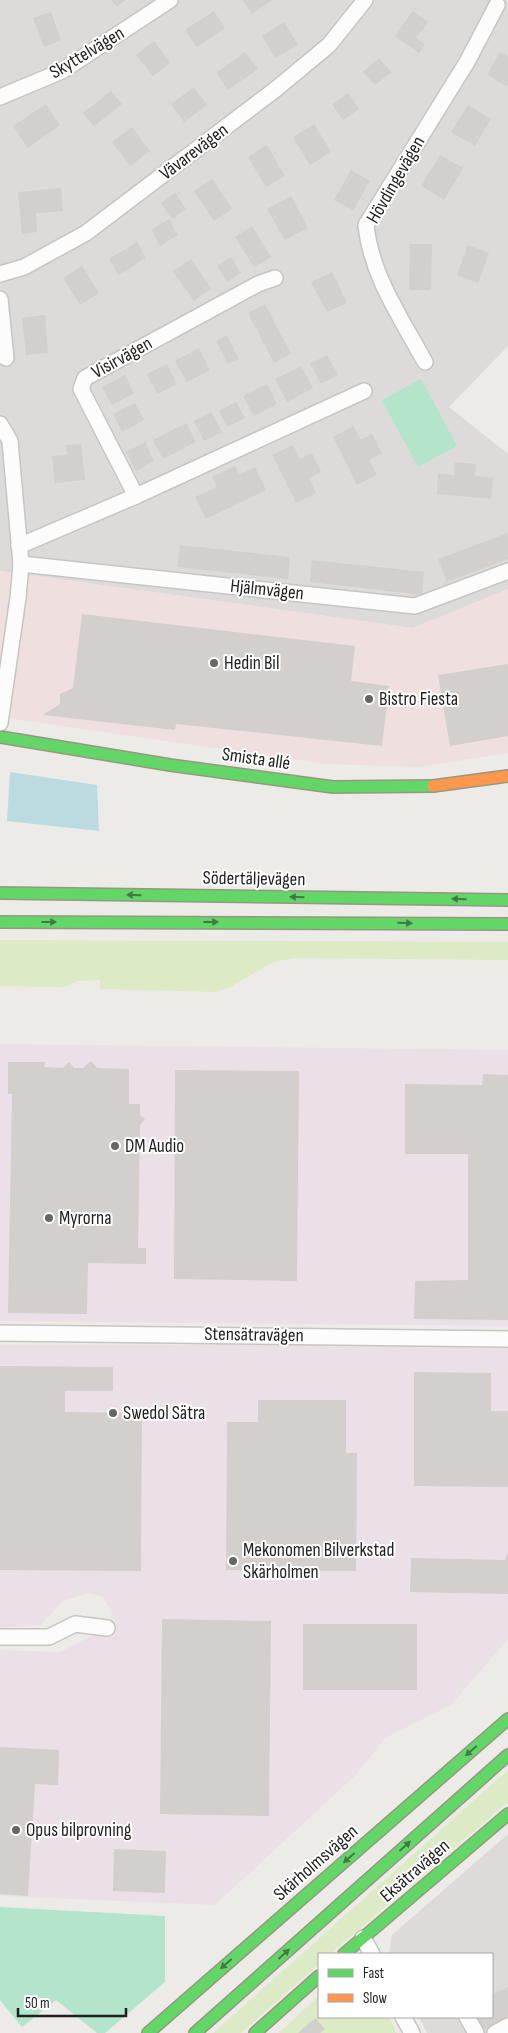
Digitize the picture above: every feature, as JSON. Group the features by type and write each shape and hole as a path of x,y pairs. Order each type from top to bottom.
{"main road":[{"name":"Smista allé","path":"0,737 170,765 332,786 436,786 508,776"},
{"name":"Södertäljevägen","path":"0,892 508,900"},
{"path":"0,922 508,924"},
{"name":"Skärholmsvägen","path":"148,2033 508,1719"},
{"path":"195,2033 508,1755"},
{"name":"Eksätravägen","path":"345,1953 508,1814"},
{"path":"255,2033 318,1977"}],"street":[{"name":"Skyttelvägen","path":"0,98 62,71 170,0"},
{"name":"Vävarevägen","path":"0,274 24,268 94,227 276,89 329,45 365,0"},
{"name":"Hövdingevägen","path":"425,362 380,278 368,246 366,225 500,7"},
{"name":"Visirvägen","path":"136,496 81,389 85,378 258,284 275,278"},
{"path":"0,299 6,358"},
{"path":"19,546 136,496 364,392"},
{"path":"0,424 10,440 7,493 19,546 21,564 0,723"},
{"name":"Hjälmvägen","path":"21,564 415,606 508,571"},
{"name":"Stensätravägen","path":"0,1333 508,1339"},
{"path":"0,1637 49,1637 75,1624 107,1628"},
{"path":"363,1938 371,1953"},
{"path":"404,2018 412,2033"},
{"path":"468,2018 476,2033"},
{"path":"495,2033 508,2026"}],"shaded area":[{"path":"0,0 508,0 508,346 449,407 508,454 508,589 413,628 0,571"},
{"path":"0,571 413,628 508,589 508,753 419,767 326,764 0,717"},
{"path":"0,1044 508,1050 508,1326 0,1321"},
{"path":"0,1345 508,1345 508,1639 451,1705 385,1738 357,1774 215,1905 0,1896 0,1650 60,1652 107,1628 113,1612 102,1597 89,1593 63,1601 41,1625 0,1628"},
{"path":"508,1834 508,2033 427,2033 420,2018 493,2018 493,1953 389,1953 392,1935"}],"green space":[{"path":"421,379 457,446 418,467 382,400"},
{"path":"0,940 508,942 508,960 295,958 273,962 230,987 216,992 100,989 100,980 77,981 65,987 0,986"},
{"path":"508,1770 508,1802 331,1953 318,1953 318,1965 241,2033 213,2033"},
{"path":"0,1907 165,1916 165,1982 105,2033 97,2033 56,2000 22,2027 0,2000"},
{"path":"318,1997 318,2018 390,2018 397,2033 279,2033"}],"water":[{"path":"10,772 97,785 99,831 7,821"}],"building":[{"path":"111,0 125,0 117,7"},
{"path":"243,0 272,0 252,14"},
{"path":"214,11 225,28 197,47 185,30"},
{"path":"413,11 428,22 416,38 425,44 419,53 395,36"},
{"path":"51,12 61,40 44,47 33,18"},
{"path":"284,22 298,45 275,58 262,36"},
{"path":"154,41 170,63 153,76 136,55"},
{"path":"245,52 258,69 228,90 216,73"},
{"path":"500,52 508,56 508,87 487,75"},
{"path":"379,58 391,72 375,85 363,72"},
{"path":"194,87 207,105 184,122 171,104"},
{"path":"111,91 122,104 94,126 83,113"},
{"path":"348,93 359,109 343,120 332,104"},
{"path":"46,104 60,125 28,148 13,126"},
{"path":"468,105 491,119 475,146 451,132"},
{"path":"314,124 331,152 310,165 293,137"},
{"path":"132,127 150,151 130,166 112,142"},
{"path":"267,145 285,176 266,187 248,157"},
{"path":"440,155 463,168 444,200 421,186"},
{"path":"351,170 370,181 353,210 334,200"},
{"path":"212,179 232,209 214,221 194,191"},
{"path":"61,188 63,211 36,213 37,232 22,234 18,192"},
{"path":"175,193 186,209 172,219 161,203"},
{"path":"291,196 308,228 285,240 267,209"},
{"path":"169,219 178,235 160,246 151,230"},
{"path":"252,226 271,257 254,267 235,237"},
{"path":"137,242 146,258 118,275 109,259"},
{"path":"410,244 432,244 431,290 409,290"},
{"path":"468,245 489,253 478,283 457,275"},
{"path":"231,257 241,273 227,282 217,266"},
{"path":"191,259 211,289 194,301 173,271"},
{"path":"82,266 99,293 80,305 63,278"},
{"path":"332,272 347,303 327,312 311,282"},
{"path":"265,304 291,354 274,363 248,313"},
{"path":"45,315 48,353 26,355 22,318"},
{"path":"227,335 239,359 228,364 216,341"},
{"path":"199,348 210,370 187,382 175,361"},
{"path":"327,355 338,375 321,384 310,364"},
{"path":"167,364 177,384 157,394 147,374"},
{"path":"301,366 313,388 287,402 275,379"},
{"path":"125,375 134,393 112,405 102,387"},
{"path":"267,384 277,404 254,416 243,396"},
{"path":"236,402 245,418 227,427 219,411"},
{"path":"135,403 144,420 122,432 113,414"},
{"path":"211,412 222,432 204,441 194,421"},
{"path":"186,423 196,442 163,459 153,440"},
{"path":"353,426 361,440 372,434 382,453 369,460 377,475 357,485 333,437"},
{"path":"145,442 154,461 136,471 126,452"},
{"path":"81,444 85,480 55,483 52,456 67,455 66,445"},
{"path":"293,445 300,459 312,453 321,472 309,478 316,493 296,503 272,455"},
{"path":"455,462 476,464 475,476 493,478 491,499 437,494 438,474 454,475"},
{"path":"235,466 239,475 255,467 266,490 206,519 195,497 217,487 212,477"},
{"path":"508,533 508,559 447,582 438,559"},
{"path":"180,545 290,557 288,579 177,567"},
{"path":"312,560 424,572 422,595 310,582"},
{"name":"Hedin Bil","path":"82,614 355,646 351,681 389,686 382,746 176,724 175,730 43,715 60,704 60,694 73,688"},
{"path":"508,664 508,736 450,746 438,675"},
{"path":"91,1061 97,1068 129,1069 129,1104 140,1104 140,1115 145,1119 140,1125 138,1248 146,1248 146,1264 88,1263 87,1314 8,1313 12,1094 8,1094 8,1062 45,1062 44,1067 63,1068 69,1062 74,1068 83,1068"},
{"path":"175,1070 299,1071 297,1281 174,1279"},
{"path":"483,1074 508,1075 508,1320 414,1319 415,1281 468,1280 468,1154 405,1154 405,1084 482,1085"},
{"path":"0,1366 113,1367 113,1391 65,1391 65,1412 142,1413 141,1571 0,1570"},
{"path":"414,1372 491,1373 491,1411 508,1411 508,1487 414,1486"},
{"path":"258,1400 346,1400 346,1453 357,1453 356,1571 226,1570 227,1422 258,1422"},
{"path":"508,1552 508,1594 410,1592 411,1558 505,1560"},
{"path":"162,1619 271,1621 269,1816 160,1814"},
{"path":"303,1624 417,1624 417,1690 303,1690"},
{"name":"Opus bilprovning","path":"0,1747 59,1750 58,1785 35,1784 28,1896 0,1894"},
{"path":"114,1849 166,1851 165,1893 113,1891"},
{"path":"508,1987 508,2017 483,2030 477,2018 493,2018 493,1994"},
{"path":"315,2018 325,2029 320,2033 298,2033"}],"traffic: fast":[{"path":"0,737 170,765 333,787 433,786"},
{"path":"0,893 508,900"},
{"path":"0,922 508,924"},
{"path":"148,2033 508,1719"},
{"path":"195,2033 508,1755"},
{"path":"345,1953 508,1814"},
{"path":"255,2033 318,1977"}],"traffic: slow":[{"path":"433,786 508,776"}],"place":[{"name":"Hedin Bil","path":"214,663"},
{"name":"Bistro Fiesta","path":"369,699"},
{"name":"DM Audio","path":"115,1146"},
{"name":"Myrorna","path":"49,1218"},
{"name":"Swedol Sätra","path":"113,1413"},
{"name":"Mekonomen Bilverkstad Skärholmen","path":"233,1561"},
{"name":"Opus bilprovning","path":"16,1830"}]}
